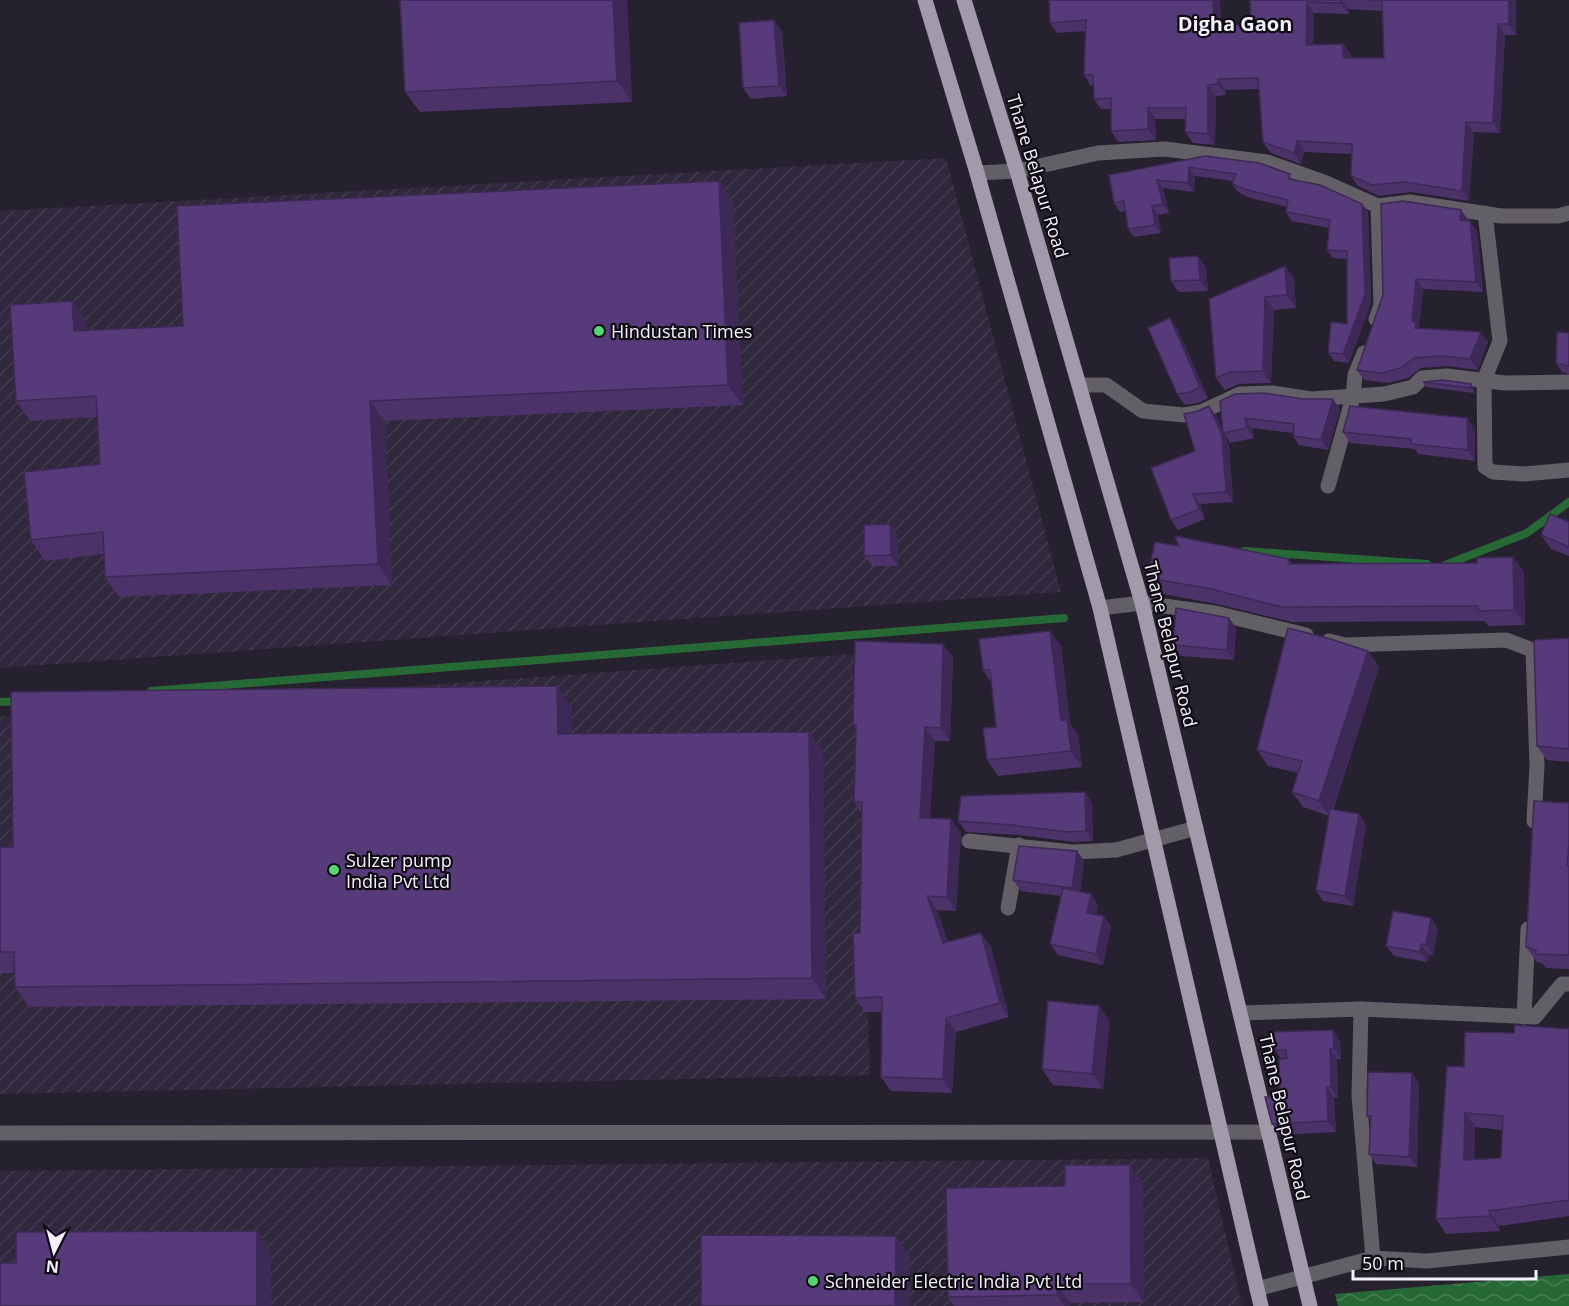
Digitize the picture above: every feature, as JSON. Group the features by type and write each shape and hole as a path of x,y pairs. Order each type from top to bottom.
{"main road":[{"path":"925,0 977,173 1100,608 1261,1306"},
{"name":"Thane Belapur Road","path":"964,0 1017,171 1142,603 1310,1306"}],"street":[{"path":"977,173 1017,171 1098,153 1165,149 1267,162 1324,182 1378,206 1410,202 1501,216 1558,216 1569,213"},
{"path":"1328,486 1353,397 1355,375 1381,305 1378,206"},
{"path":"1485,213 1500,341 1484,380 1485,467 1492,472 1524,474 1569,470"},
{"path":"1079,385 1106,385 1143,411 1184,415 1201,412 1240,394 1272,393 1311,399 1353,397 1384,394 1413,387 1422,378 1447,376 1505,383 1569,382"},
{"path":"1100,608 1142,603 1215,613 1345,645 1506,640 1533,650 1537,765 1533,835"},
{"path":"969,841 1084,852 1116,850 1196,828"},
{"path":"1008,908 1019,845"},
{"path":"1524,1017 1529,915"},
{"path":"1240,1013 1361,1010 1535,1017 1562,984 1569,984"},
{"path":"1361,1010 1359,1096 1373,1258"},
{"path":"0,1134 1269,1132"},
{"path":"1257,1289 1373,1258 1427,1261 1569,1247"}],"shaded area":[{"name":"Hindustan Times","path":"946,158 1061,592 0,668 0,211"},
{"name":"Sulzer pump India Pvt Ltd","path":"855,654 870,1075 0,1094 0,716"},
{"path":"1208,1158 1242,1306 0,1306 0,1171"}],"water":[{"path":"1569,1274 1569,1306 1338,1306 1335,1294"}],"building":[{"path":"400,0 613,0 617,81 405,92"},
{"path":"1049,0 1213,0 1214,27 1251,24 1250,0 1341,0 1341,3 1307,2 1306,45 1343,44 1343,58 1384,58 1382,1 1365,0 1509,0 1509,24 1498,24 1493,123 1466,122 1462,191 1404,182 1372,185 1351,176 1352,144 1297,141 1294,153 1263,142 1258,78 1218,79 1218,84 1208,85 1208,134 1185,132 1186,108 1148,108 1148,129 1111,131 1111,98 1094,99 1093,75 1084,75 1086,20 1050,23"},
{"path":"774,20 779,86 743,88 739,23"},
{"path":"1205,156 1259,163 1290,174 1289,179 1320,185 1362,204 1365,295 1343,354 1328,353 1331,322 1347,324 1347,251 1327,250 1330,220 1286,212 1288,200 1232,184 1236,174 1189,167 1188,183 1157,180 1163,204 1152,206 1155,225 1128,229 1124,201 1114,203 1109,175"},
{"path":"719,181 728,385 370,401 378,564 105,577 103,532 31,540 24,472 100,464 96,396 16,401 10,305 72,301 74,331 183,326 177,206"},
{"path":"1403,201 1461,210 1460,220 1470,221 1476,282 1416,279 1412,321 1416,322 1415,328 1481,332 1470,359 1441,356 1414,358 1401,368 1381,373 1357,370 1383,295 1381,204"},
{"path":"1198,256 1200,280 1171,281 1169,258"},
{"path":"1285,266 1287,295 1265,297 1263,371 1230,372 1216,378 1209,299"},
{"path":"1170,318 1200,387 1191,392 1177,394 1148,328"},
{"path":"1557,332 1569,333 1569,366 1556,363"},
{"path":"1443,380 1471,384 1471,388 1423,382"},
{"path":"1264,393 1303,399 1333,399 1321,440 1293,436 1294,424 1245,418 1247,428 1223,433 1220,401 1235,394"},
{"path":"1209,406 1222,435 1226,492 1193,494 1199,509 1171,520 1151,468 1195,451 1184,414"},
{"path":"1350,406 1467,418 1468,450 1411,444 1411,439 1343,432"},
{"path":"1550,514 1569,522 1569,547 1541,535"},
{"path":"890,524 891,555 864,556 864,525"},
{"path":"1175,536 1289,559 1288,564 1477,563 1477,558 1513,557 1514,610 1478,611 1478,606 1282,607 1207,588 1147,578 1155,542 1179,546"},
{"path":"1176,608 1229,618 1227,650 1173,645"},
{"path":"1288,628 1368,651 1319,801 1292,792 1302,761 1257,750"},
{"path":"1050,631 1061,720 1067,720 1071,751 987,760 983,728 996,727 990,670 983,670 979,639"},
{"path":"1569,638 1569,749 1537,746 1534,640"},
{"path":"855,641 943,644 941,728 925,727 920,818 951,819 947,897 927,896 943,943 981,933 1000,1003 946,1018 943,1079 881,1077 882,997 855,998 853,933 860,933 862,802 854,802"},
{"name":"Sulzer pump India Pvt Ltd","path":"557,686 558,734 809,732 812,978 15,987 14,952 0,952 0,847 13,847 11,692"},
{"path":"1085,792 1086,831 1066,832 958,821 961,796"},
{"path":"1534,801 1569,803 1567,866 1569,866 1569,955 1536,954 1536,950 1526,947"},
{"path":"1330,809 1359,814 1345,896 1316,890"},
{"path":"1019,846 1077,851 1072,888 1013,880"},
{"path":"1063,888 1091,894 1087,913 1104,916 1096,954 1050,944"},
{"path":"1393,911 1431,918 1426,945 1421,944 1420,952 1386,946"},
{"path":"1048,1001 1099,1006 1092,1074 1042,1069"},
{"path":"1515,1025 1569,1029 1569,1200 1489,1211 1490,1216 1436,1219 1447,1066 1464,1067 1465,1032 1514,1033","holes":["1465,1113 1503,1116 1501,1158 1464,1160"]},
{"path":"1333,1030 1334,1048 1330,1049 1331,1087 1327,1087 1328,1121 1272,1124 1265,1097 1280,1097 1279,1059 1287,1058 1286,1050 1275,1050 1274,1032"},
{"path":"1368,1072 1412,1073 1409,1157 1369,1154 1371,1116 1367,1116"},
{"path":"1065,1165 1130,1165 1131,1284 1057,1284 1057,1295 948,1297 946,1188 1065,1186"},
{"path":"257,1231 257,1306 0,1306 0,1263 16,1263 16,1232"},
{"name":"Schneider Electric India Pvt Ltd","path":"701,1235 896,1236 895,1306 701,1306"}],"waterway":[{"path":"1445,565 1527,533 1569,502"},
{"path":"1244,551 1427,564"},
{"path":"151,691 1064,618"},
{"path":"0,702 19,701"}],"place":[{"name":"Hindustan Times","path":"599,331"},
{"name":"Sulzer pump India Pvt Ltd","path":"334,870"},
{"name":"Schneider Electric India Pvt Ltd","path":"813,1281"}],"district":[{"name":"Digha Gaon","path":"1235,23"}]}
